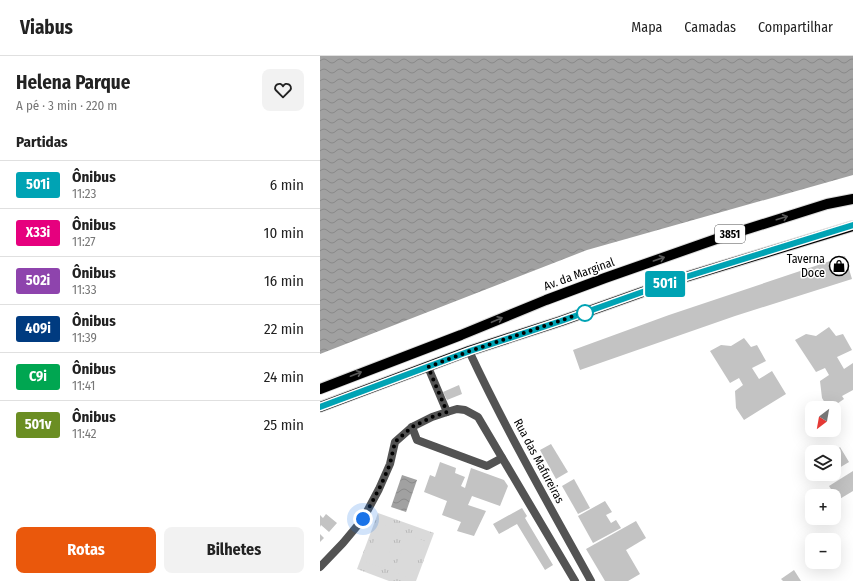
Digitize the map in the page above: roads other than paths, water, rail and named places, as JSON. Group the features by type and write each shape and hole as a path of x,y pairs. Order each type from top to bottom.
{"main road":[{"name":"Av. da Marginal","path":"320,389 605,278 715,239 827,204 853,200"},
{"name":"3851","path":"470,351 561,321 679,279 853,226"},
{"path":"320,407 470,351"}],"street":[{"name":"Rua das Mafureiras","path":"470,351 486,387 544,498 591,581"},
{"path":"428,367 447,412"},
{"path":"320,567 363,519 390,464 395,442 412,427 432,417 457,409 465,410 478,417 575,581"},
{"path":"412,427 417,440 488,466 502,458"}],"water":[{"path":"320,56 853,56 853,175 587,250 320,354"},
{"path":"402,475 417,480 406,512 391,507"}],"place":[{"name":"Taverna Doce","path":"839,266"}]}
